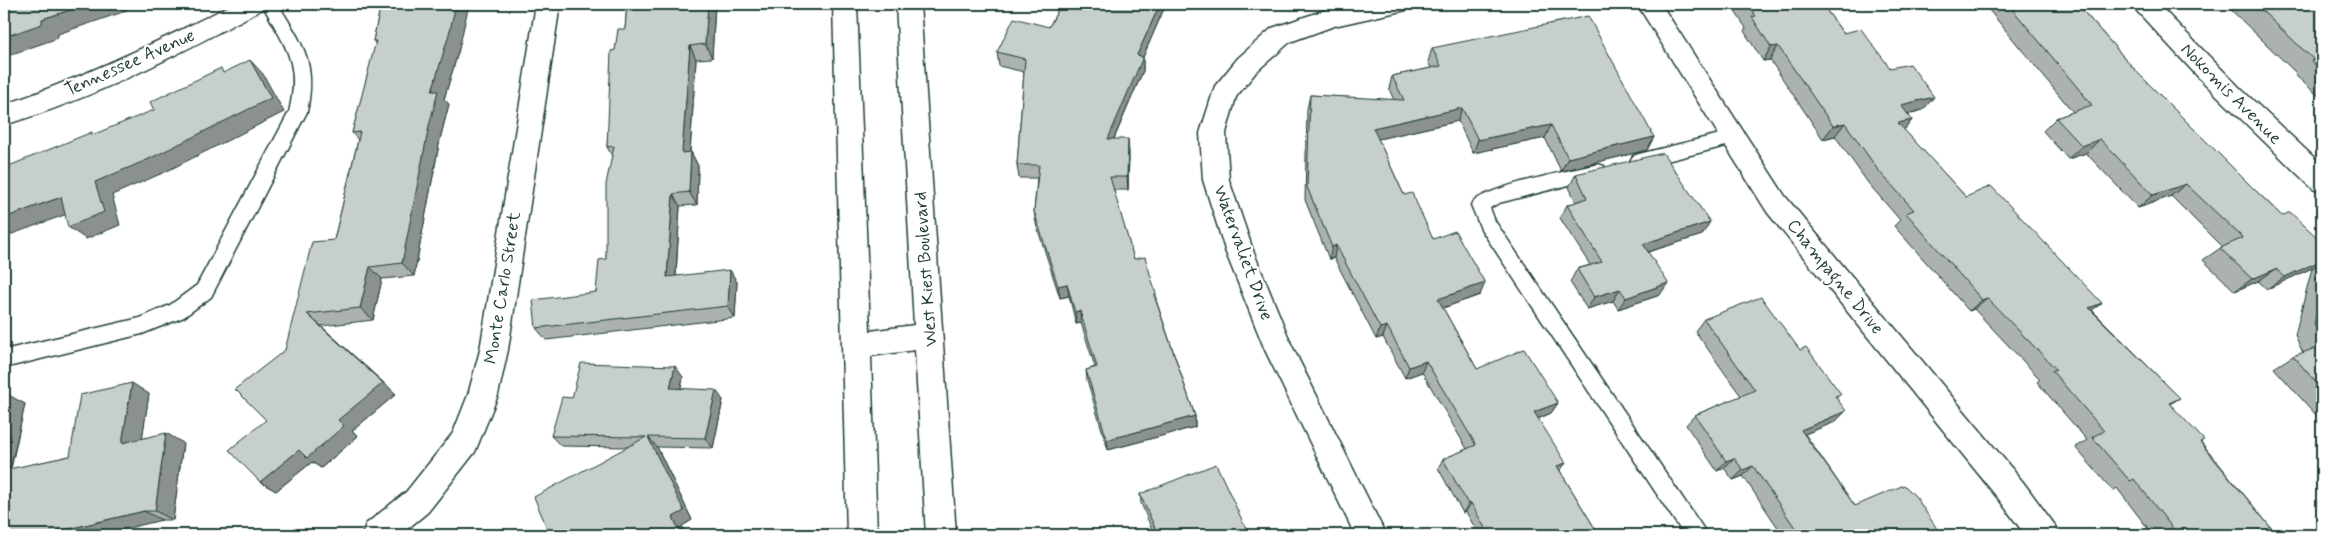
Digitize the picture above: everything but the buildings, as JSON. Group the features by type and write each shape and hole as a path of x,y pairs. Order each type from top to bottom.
{"street":[{"name":"Tennessee Avenue","path":"4,116 74,90 158,53 253,4"},
{"name":"Monte Carlo Street","path":"377,535 417,502 464,442 483,395 494,350 548,4"},
{"path":"845,4 862,535"},
{"name":"West Kiest Boulevard","path":"908,4 941,535"},
{"name":"Watervaliet Drive","path":"1371,535 1279,350 1240,253 1216,180 1213,132 1224,93 1247,65 1281,35 1331,17 1398,4"},
{"name":"Champagne Drive","path":"1649,4 1732,138 1776,204 2012,492 2043,535"},
{"name":"Nokomis Avenue","path":"2144,4 2195,61 2234,100 2322,181"},
{"path":"857,346 930,334"}],"lane":[{"path":"4,359 142,326 177,311 204,291 298,112 304,91 302,60 270,4"},
{"path":"1696,535 1488,224 1480,205 1494,197 1732,138"}]}
